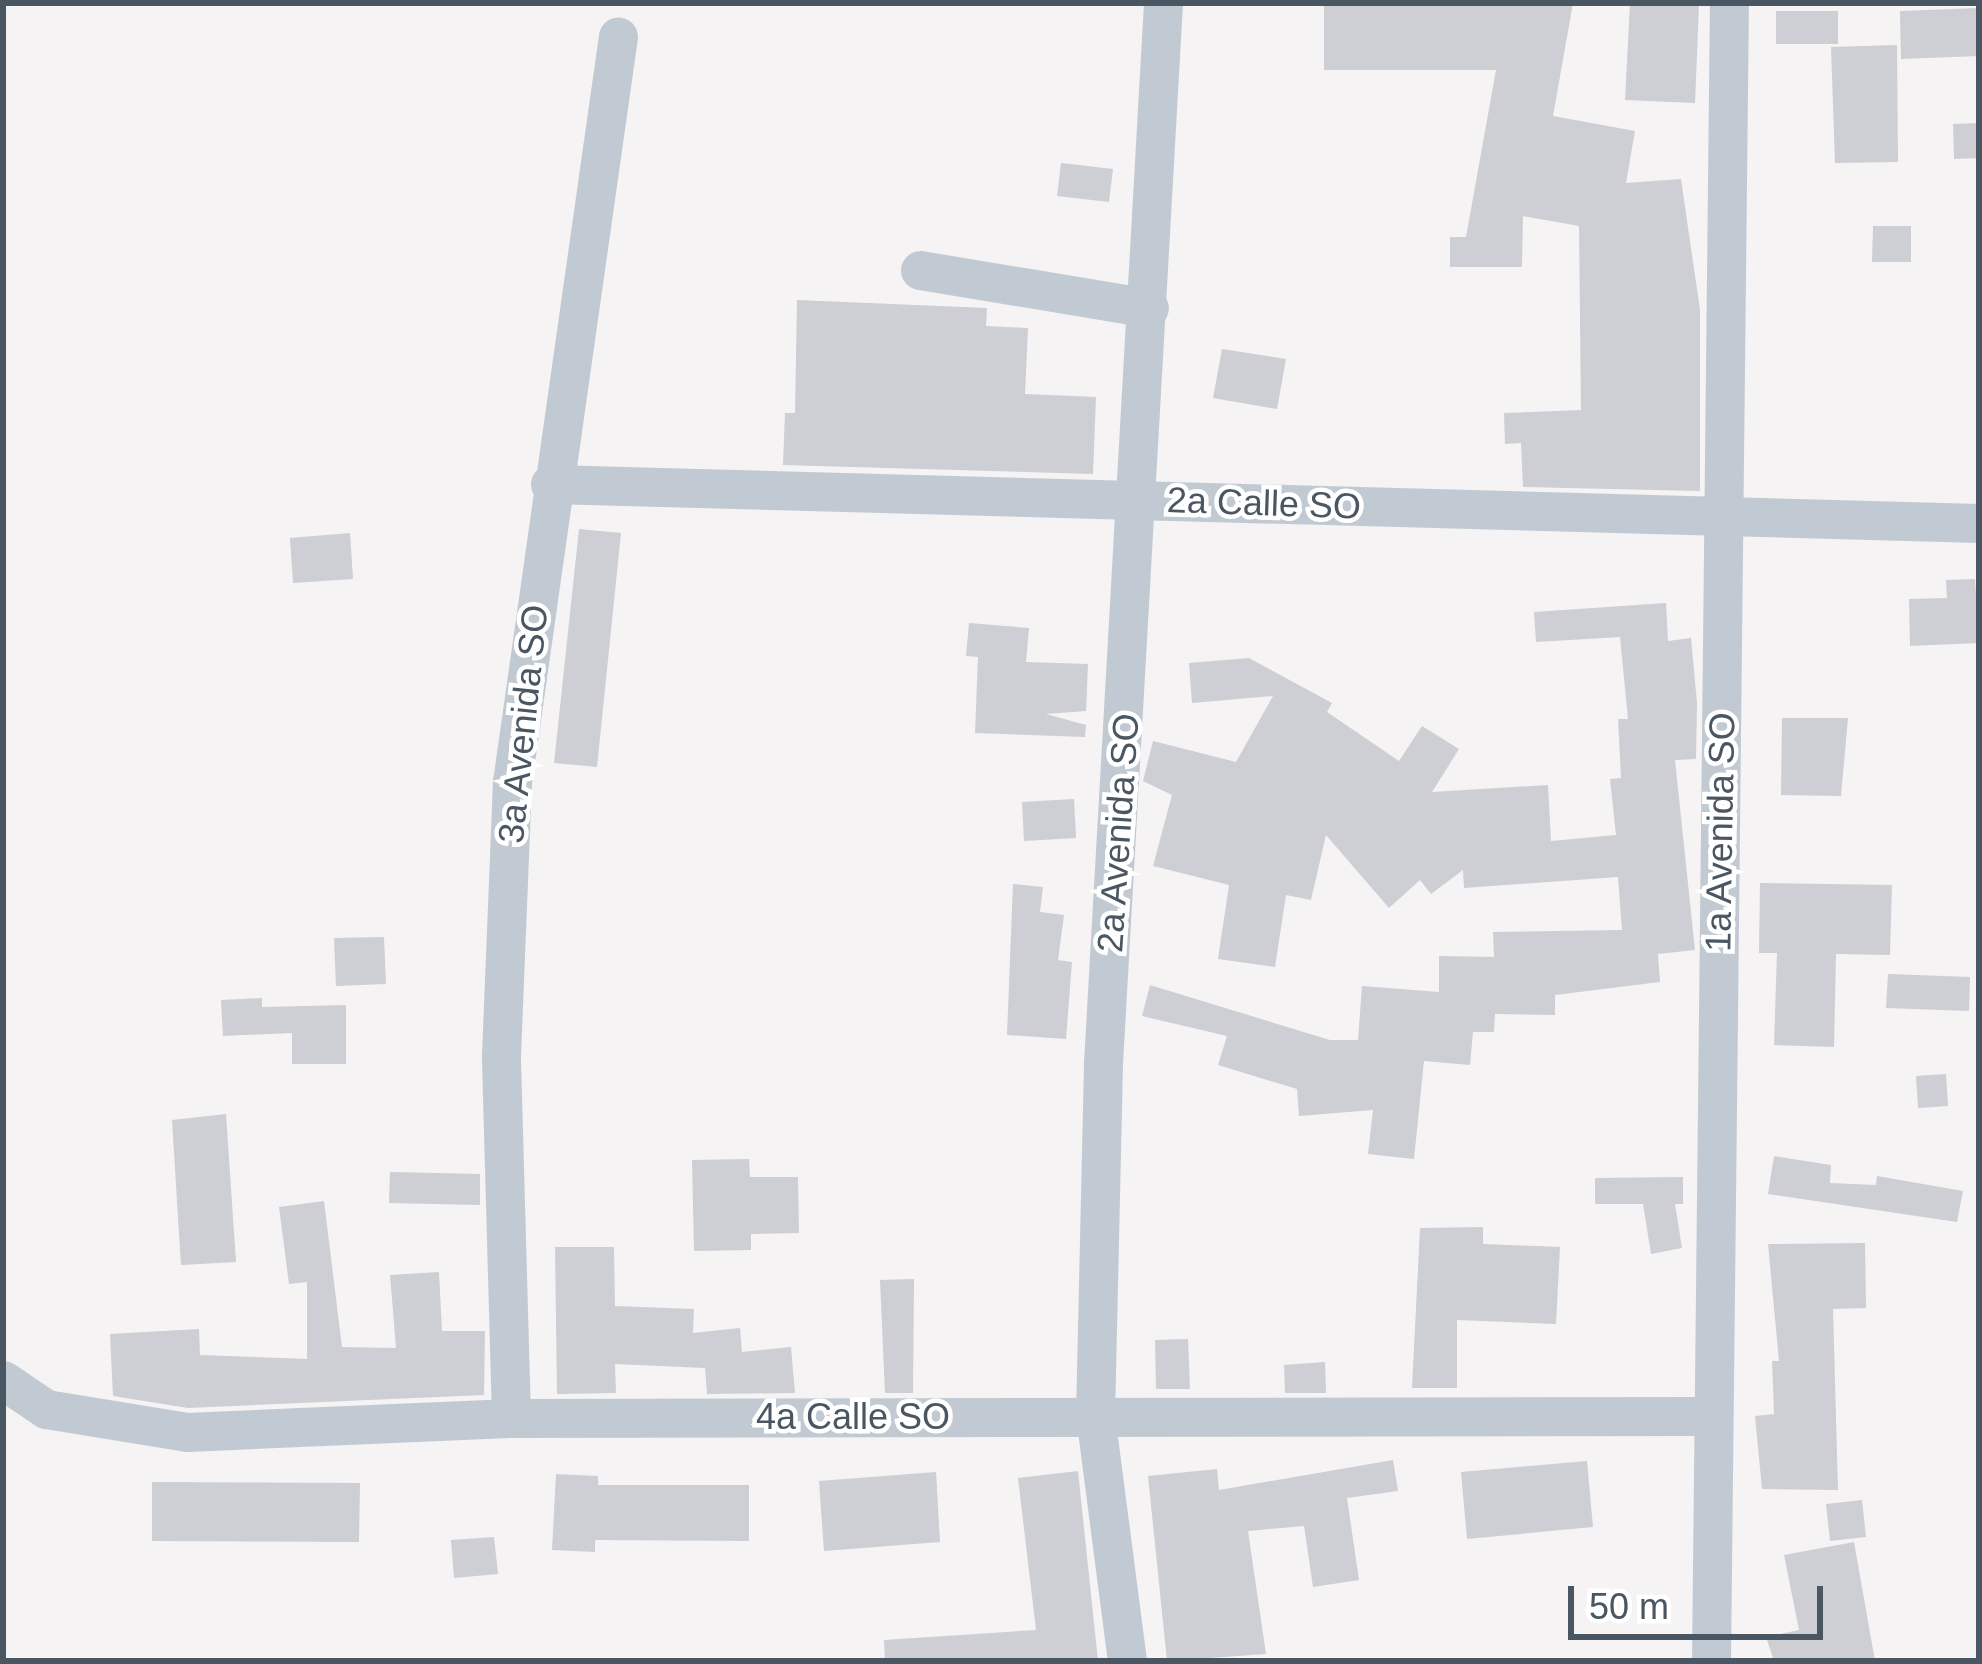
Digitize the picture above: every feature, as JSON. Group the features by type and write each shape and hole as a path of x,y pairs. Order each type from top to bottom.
{"street":[{"name":"2a Avenida SO","path":"1127,1661 1095,1416 1103,1063 1140,500 1163,3"},
{"name":"1a Avenida SO","path":"1711,1661 1729,3"},
{"name":"3a Avenida SO","path":"511,1418 501,1055 512,782 550,484 618,36"},
{"path":"920,269 1149,308"},
{"name":"2a Calle SO","path":"550,484 1979,523"},
{"name":"4a Calle SO","path":"3,1380 46,1409 187,1432 511,1418 1714,1416"}],"building":[{"path":"1324,3 1573,3 1553,116 1635,131 1626,183 1681,179 1700,310 1700,491 1523,487 1521,443 1505,444 1504,413 1581,410 1579,226 1523,216 1522,267 1450,267 1450,237 1466,237 1496,70 1324,70"},
{"path":"1630,3 1699,5 1695,103 1625,100"},
{"path":"1979,8 1979,56 1901,59 1900,11"},
{"path":"1776,11 1838,11 1838,44 1776,44"},
{"path":"1897,45 1898,162 1835,163 1831,47"},
{"path":"1979,123 1979,158 1954,159 1953,124"},
{"path":"1061,163 1113,169 1109,202 1057,196"},
{"path":"1873,226 1911,226 1911,262 1872,262"},
{"path":"797,300 987,308 986,326 1028,328 1025,394 1096,397 1093,474 783,465 785,413 795,413"},
{"path":"1222,349 1286,359 1277,409 1213,398"},
{"path":"579,529 621,533 597,767 554,763"},
{"path":"350,533 353,579 293,583 290,538"},
{"path":"1975,579 1979,643 1910,646 1909,599 1947,598 1946,580"},
{"path":"1666,603 1668,641 1691,638 1697,703 1696,759 1675,760 1695,950 1658,954 1660,982 1555,995 1555,1015 1495,1014 1494,1032 1473,1032 1470,1065 1424,1061 1414,1159 1368,1154 1373,1110 1299,1116 1297,1089 1218,1065 1227,1036 1142,1016 1150,985 1330,1040 1358,1040 1362,986 1439,992 1439,956 1494,957 1493,932 1622,930 1618,877 1464,888 1463,870 1431,894 1420,880 1389,908 1326,835 1311,900 1286,895 1275,967 1218,959 1229,885 1153,866 1172,795 1143,781 1153,741 1236,762 1273,696 1192,703 1189,663 1249,658 1332,703 1327,712 1399,761 1422,726 1459,749 1432,792 1548,785 1551,841 1616,835 1610,779 1621,778 1618,719 1628,719 1620,637 1536,642 1534,612"},
{"path":"969,623 1029,628 1026,662 1088,664 1086,711 1046,714 1086,725 1085,737 975,733 978,657 966,656"},
{"path":"1782,718 1848,718 1841,796 1781,795"},
{"path":"1074,799 1076,838 1024,841 1022,802"},
{"path":"1760,883 1892,885 1890,955 1836,954 1834,1047 1774,1045 1777,953 1759,953"},
{"path":"1013,884 1043,887 1040,912 1064,915 1058,960 1072,962 1066,1039 1007,1035"},
{"path":"384,937 386,984 336,986 334,938"},
{"path":"1888,974 1970,977 1969,1011 1886,1008"},
{"path":"262,998 262,1007 346,1005 346,1064 292,1064 292,1033 223,1036 221,1000"},
{"path":"1946,1074 1948,1106 1918,1108 1916,1076"},
{"path":"226,1114 236,1262 181,1265 172,1120"},
{"path":"1774,1156 1831,1165 1830,1183 1876,1185 1877,1176 1963,1191 1957,1222 1768,1194"},
{"path":"749,1159 750,1177 798,1177 799,1233 751,1234 751,1250 694,1251 692,1160"},
{"path":"390,1172 480,1174 480,1205 389,1203"},
{"path":"1683,1177 1683,1204 1675,1204 1682,1248 1651,1254 1643,1204 1595,1204 1595,1178"},
{"path":"324,1201 342,1347 396,1348 390,1275 439,1272 442,1331 485,1331 484,1395 188,1408 113,1396 110,1334 199,1329 200,1355 307,1359 307,1282 289,1284 279,1207"},
{"path":"1483,1227 1483,1244 1560,1247 1556,1324 1457,1320 1457,1388 1412,1388 1420,1228"},
{"path":"1865,1243 1866,1308 1833,1309 1838,1490 1762,1489 1755,1416 1774,1414 1772,1361 1779,1361 1768,1244"},
{"path":"555,1247 614,1247 615,1306 694,1309 693,1333 740,1328 742,1352 791,1347 795,1393 707,1394 705,1368 615,1364 616,1393 557,1394"},
{"path":"914,1279 913,1393 885,1393 880,1280"},
{"path":"1188,1339 1190,1389 1156,1389 1155,1340"},
{"path":"1325,1362 1326,1393 1285,1393 1284,1365"},
{"path":"1393,1460 1398,1491 1347,1498 1359,1580 1313,1587 1304,1526 1248,1531 1266,1654 1167,1661 1148,1476 1217,1469 1219,1490"},
{"path":"1587,1461 1593,1527 1467,1539 1461,1472"},
{"path":"1078,1471 1098,1661 885,1661 884,1640 1036,1630 1018,1478"},
{"path":"936,1472 940,1542 824,1551 819,1481"},
{"path":"556,1474 598,1476 598,1485 749,1485 749,1541 595,1540 595,1552 552,1550"},
{"path":"152,1482 360,1483 359,1542 152,1541"},
{"path":"1862,1500 1866,1537 1830,1541 1826,1504"},
{"path":"494,1537 498,1574 454,1578 451,1540"},
{"path":"1854,1542 1875,1661 1774,1661 1766,1637 1799,1630 1784,1555"}]}
